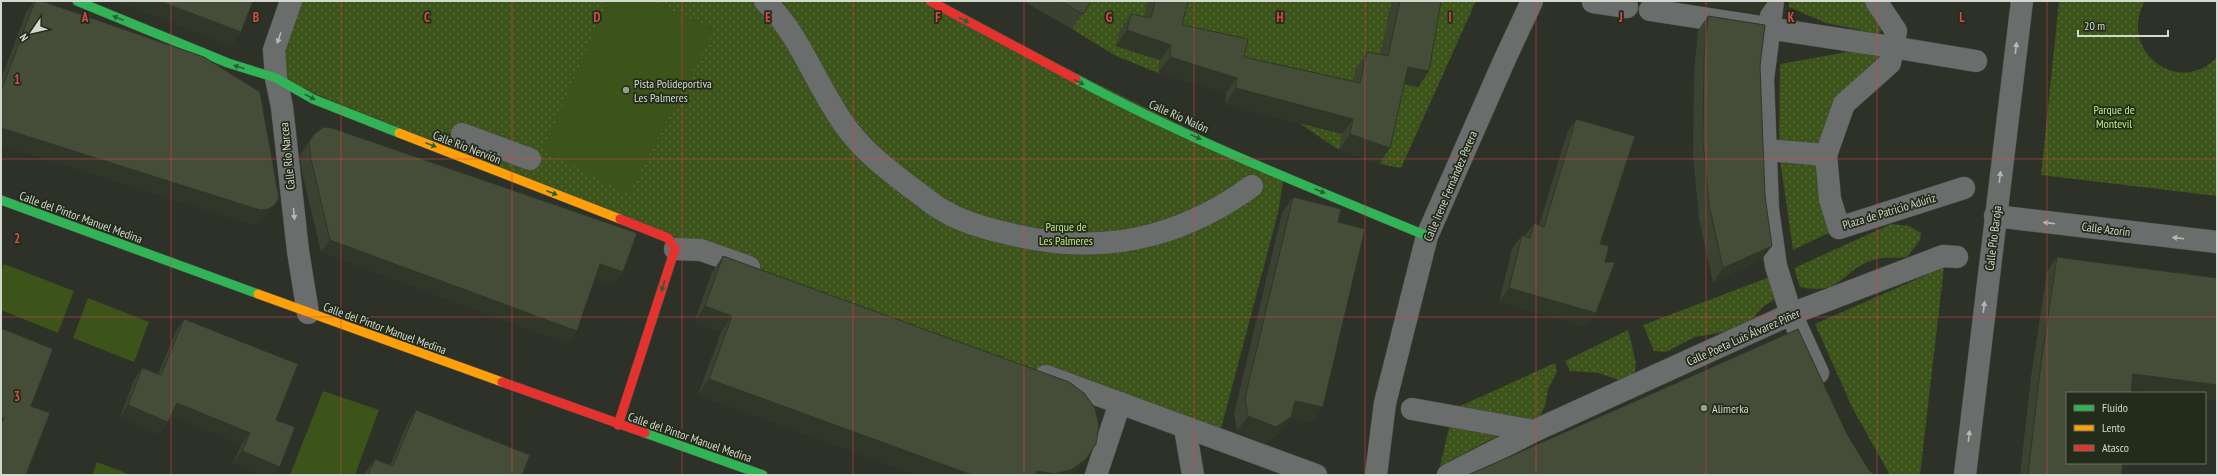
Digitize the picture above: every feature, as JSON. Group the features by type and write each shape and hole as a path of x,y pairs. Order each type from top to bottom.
{"street":[{"name":"Calle Río Nervión","path":"77,1 228,63 276,78 313,99 668,238 675,249"},
{"name":"Calle Río Narcea","path":"291,1 274,50 276,78 282,107 298,251 308,313"},
{"path":"765,1 777,13 804,51 823,92 849,131 876,162 944,211 980,227 1022,237 1067,244 1108,244 1174,230 1226,205 1252,186"},
{"name":"Calle Río Nalón","path":"930,1 1116,101 1284,176 1427,236"},
{"name":"Calle Irene Fernández Perera","path":"1376,475 1385,403 1427,236 1532,1"},
{"path":"1773,1 1763,79 1768,209 1776,266 1791,314 1826,389"},
{"name":"Plaza de Patricio Adúriz","path":"1876,1 1896,31 1890,63 1844,104 1826,155 1830,199 1839,228 1964,188"},
{"name":"Calle Pío Baroja","path":"1965,475 2022,1"},
{"path":"1593,2 1627,7"},
{"path":"1650,10 1976,61"},
{"path":"462,134 530,159"},
{"path":"1766,150 1826,155"},
{"name":"Calle del Pintor Manuel Medina","path":"1,200 308,313 618,425 762,475"},
{"name":"Calle Azorín","path":"1995,216 2217,242"},
{"path":"618,425 675,249 701,250 767,274"},
{"name":"Calle Poeta Luis Álvarez Piñer","path":"1448,475 1534,431 1791,314 1943,256 1957,258"},
{"path":"1024,368 1316,475"},
{"path":"1102,473 1120,403"},
{"path":"1412,409 1534,431"},
{"path":"1185,428 1192,475"}],"green space":[{"name":"Parque de Les Palmeres","path":"291,1 608,1 544,150 714,30 651,1 930,1 1284,176 1278,213 1218,440 701,250 276,78"},
{"name":"Pista Polideportiva Les Palmeres","path":"608,1 651,1 714,30 629,194 543,150"},
{"path":"1089,1 1148,1 1136,52 1160,60 1158,73 1114,55 1072,29"},
{"path":"1180,1 1392,1 1377,72 1356,68 1339,150 1299,123 1307,89 1171,41"},
{"path":"1433,1 1476,1 1401,168 1379,164 1397,83 1418,87"},
{"path":"1789,1 1865,1 1884,25 1879,34 1826,23 1789,7"},
{"name":"Parque de Montevil","path":"2059,1 2145,1 2138,19 2139,36 2145,51 2156,63 2170,70 2186,72 2202,68 2217,57 2217,196 2041,175"},
{"path":"1875,47 1883,53 1824,145 1779,147 1780,64"},
{"path":"1780,159 1827,163 1839,228 1793,250"},
{"path":"1891,224 1909,226 1921,233 1920,240 1907,257 1881,258 1873,260 1854,270 1840,281 1825,288 1814,289 1800,287 1794,268"},
{"path":"4,264 74,291 58,333 1,310 1,271"},
{"path":"1944,267 1920,475 1890,475 1853,409 1815,324"},
{"path":"1775,275 1780,296 1764,306 1749,322 1729,331 1695,337 1666,352 1654,351 1643,325"},
{"path":"88,298 149,322 134,362 73,338"},
{"path":"1628,330 1636,363 1634,375 1625,382 1598,373 1570,371 1565,361"},
{"path":"1555,363 1557,372 1548,389 1545,406 1540,416 1532,421 1458,407"},
{"path":"323,391 379,410 355,475 290,475"},
{"path":"1450,423 1505,432 1440,466"},
{"path":"97,462 131,475 92,475"}],"building":[{"path":"35,1 42,1 204,57 260,92 279,198 275,205 268,209 260,210 1,128 1,91"},
{"path":"159,1 253,1 241,32"},
{"path":"1061,1 1091,1 1083,14"},
{"path":"1155,1 1188,1 1182,25 1248,39 1244,57 1360,83 1367,52 1388,56 1400,1 1441,1 1429,71 1408,67 1390,148 1350,134 1353,119 1236,88 1237,78 1170,57 1171,45 1127,30 1131,14 1151,18"},
{"path":"1708,16 1765,25 1760,66 1765,196 1772,246 1723,268 1709,205 1703,141 1704,58"},
{"path":"1576,119 1635,136 1600,244 1609,246 1605,262 1615,262 1596,313 1509,288 1522,235 1530,238 1534,223 1544,227"},
{"path":"324,127 332,128 637,233 623,272 600,264 577,331 330,240 311,159 309,142 314,134"},
{"path":"1293,197 1341,209 1338,222 1365,229 1323,407 1295,401 1291,417 1276,427 1248,416 1245,398"},
{"path":"723,256 1069,382 1084,393 1095,408 1099,425 1096,444 1086,459 1071,470 1054,474 1037,471 1035,475 972,475 709,379 732,316 705,306"},
{"path":"2057,257 2217,278 2217,385 2133,374 2131,392 2066,392 2066,464 2123,464 2121,475 2028,475 2041,363"},
{"path":"184,319 298,364 276,420 295,427 280,467 242,451 250,433 177,403 168,422 128,405 142,368 161,375"},
{"path":"1,328 53,349 31,406 50,413 26,475 1,475 1,425 4,418 1,417"},
{"path":"1798,329 1847,434 1869,470 1874,474 1886,475 1468,475"},
{"path":"416,410 530,455 522,475 368,475 375,459 393,466"}],"traffic: fast":[{"path":"77,1 228,63 276,78 313,99 399,133"},
{"path":"1076,79 1206,143 1427,236"},
{"path":"1,200 258,294"},
{"path":"645,433 763,475"}],"traffic: slow":[{"path":"399,133 620,219"},
{"path":"258,294 502,382"}],"traffic: jam":[{"path":"930,1 1076,79"},
{"path":"618,425 675,249 668,238 620,219"},
{"path":"502,382 645,433"}],"place":[{"name":"Pista Polideportiva Les Palmeres","path":"626,90"},
{"name":"Alimerka","path":"1704,408"}]}
